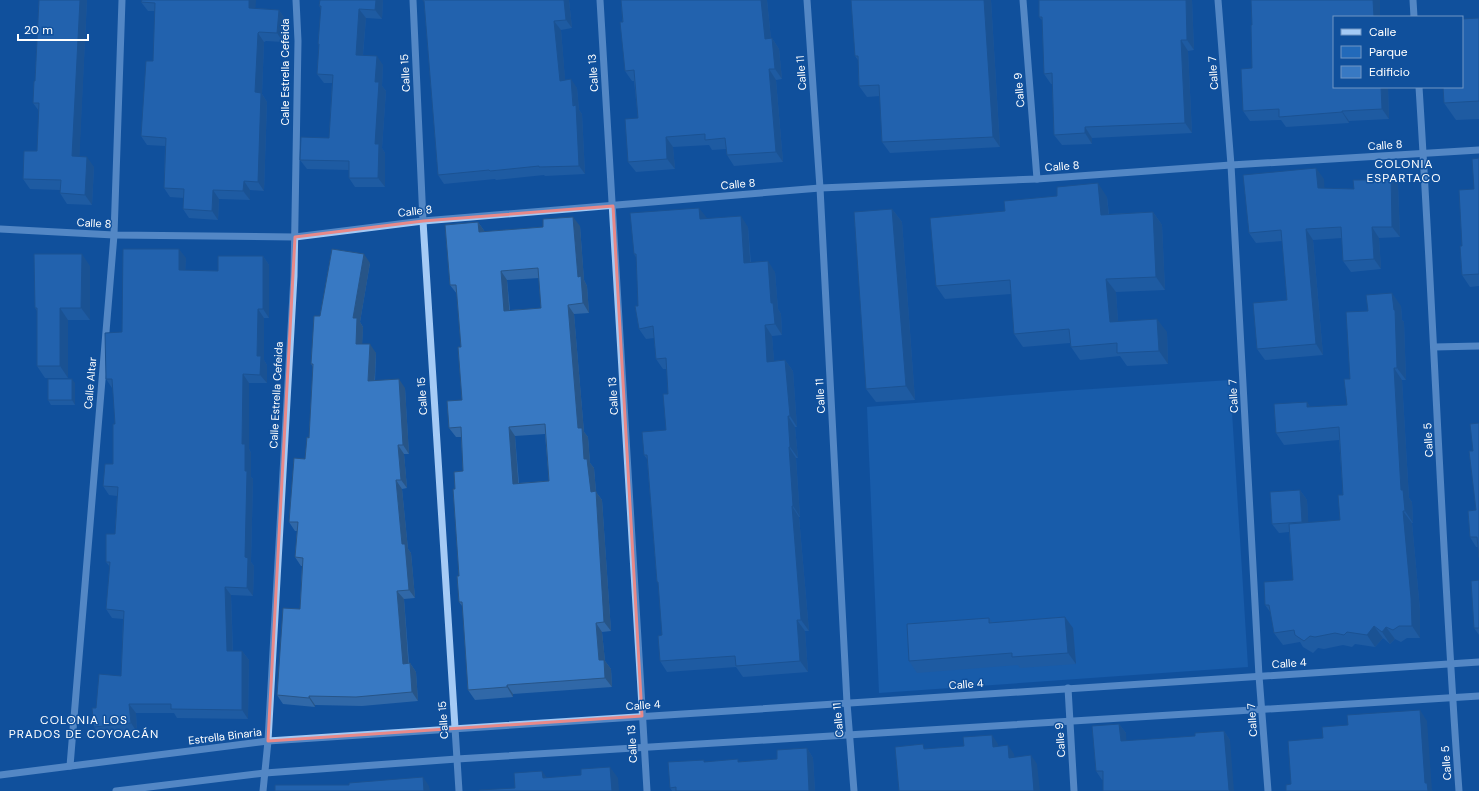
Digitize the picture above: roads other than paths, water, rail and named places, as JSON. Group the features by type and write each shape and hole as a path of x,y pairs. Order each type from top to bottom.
{"street":[{"name":"Calle Altar","path":"70,766 114,235 122,0"},
{"name":"Calle Estrella Cefeida","path":"264,791 268,741 295,237 298,41 296,0"},
{"name":"Calle 15","path":"413,0 423,221 459,791"},
{"name":"Calle 13","path":"600,0 643,748 647,791"},
{"name":"Calle 11","path":"807,0 820,188 847,703 854,791"},
{"name":"Calle 9","path":"1023,0 1037,179"},
{"name":"Calle 7","path":"1218,0 1231,165 1259,676 1268,791"},
{"path":"1413,0 1414,16"},
{"name":"Calle 5","path":"1419,88 1452,697 1459,791"},
{"name":"Calle 8","path":"0,229 114,235 295,237 423,221 820,188 1037,179 1231,165 1479,150"},
{"path":"1434,347 1479,346"},
{"name":"Calle 4","path":"454,728 1479,662"},
{"name":"Calle 9","path":"1068,688 1074,791"},
{"path":"116,791 265,773 457,759 1479,696"},
{"name":"Estrella Binaria","path":"0,775 268,741 454,728"}],"district":[{"name":"COLONIA ESPARTACO","path":"1404,171"},
{"name":"COLONIA LOS PRADOS DE COYOACÁN","path":"84,727"}]}
